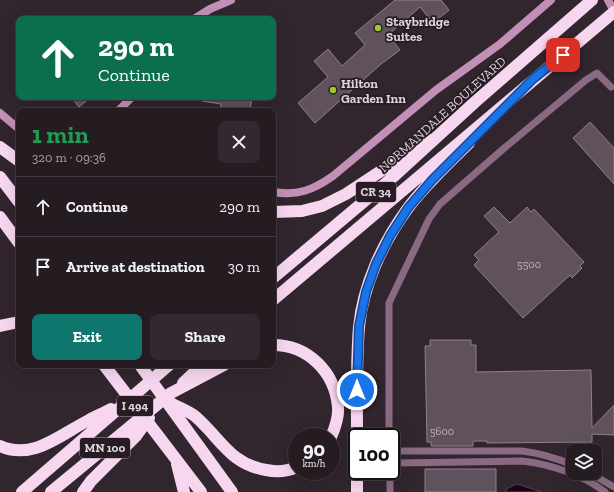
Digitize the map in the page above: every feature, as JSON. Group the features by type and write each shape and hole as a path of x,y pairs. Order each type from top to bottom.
{"highway":[{"name":"NORMANDALE BOULEVARD","path":"276,275 393,177 475,102 592,0"},
{"name":"CR 34","path":"276,297 614,12"},
{"path":"357,428 359,326 366,292 390,236 408,208 432,180 533,79"},
{"path":"276,212 302,211 322,206 346,194 384,169 475,102"},
{"path":"0,147 16,160"},
{"path":"0,177 16,198"},
{"path":"0,217 16,239"},
{"path":"0,326 16,323"},
{"path":"276,345 287,346 306,353 323,368 330,379 338,408 334,428"},
{"name":"I 494","path":"106,368 201,492"},
{"name":"I 494","path":"144,368 184,427 232,492"},
{"path":"143,387 154,368"},
{"path":"0,446 14,450 25,450 38,448 50,443 88,420 127,402 165,368"},
{"path":"83,492 91,481 136,436 166,399 199,368"},
{"path":"166,399 219,368"},
{"path":"166,399 195,416 232,455 244,464 270,471 288,469"},
{"name":"MN 100","path":"52,492 166,399"},
{"name":"MN 100","path":"22,492 127,402"},
{"path":"176,461 184,492"},
{"path":"357,480 357,492"}],"street":[{"path":"198,16 210,8 230,0"},
{"path":"276,192 308,190 333,176 436,90 500,44 551,0"},
{"path":"608,0 614,12"},
{"path":"389,428 388,303 429,218 440,204 502,150 597,72 611,87"},
{"path":"121,108 129,100"},
{"path":"0,113 16,126"},
{"path":"400,452 522,451 540,453 566,462"},
{"path":"400,462 522,460 558,468 605,492"},
{"path":"390,480 390,492"},
{"path":"602,480 614,487"}],"shaded area":[{"path":"517,484 542,492 505,492 508,488"}],"building":[{"path":"395,0 441,0 449,10 433,23 420,7 388,35 400,50 381,64 315,123 298,103 328,77 314,61 328,49 342,66 365,45 355,33"},
{"path":"73,100 87,100 79,107"},
{"path":"252,100 250,108 220,108 221,104 202,101"},
{"path":"590,122 614,148 614,184 573,138"},
{"path":"494,207 510,223 527,207 531,212 534,209 584,262 580,266 582,268 572,278 570,275 523,318 474,265 479,260 474,255 499,232 484,216"},
{"path":"430,340 471,340 471,345 476,345 476,372 591,370 592,428 614,405 614,435 592,434 592,442 487,443 487,441 473,441 473,446 431,446 431,442 427,442 425,346 430,346"},
{"path":"425,469 496,469 496,492 425,492"}],"place":[{"name":"Staybridge Suites","path":"378,28"},
{"name":"Hilton Garden Inn","path":"333,90"}],"route":[{"path":"357,390 359,326 366,292 376,264 390,236 408,208 432,180 533,79 563,55"}]}
